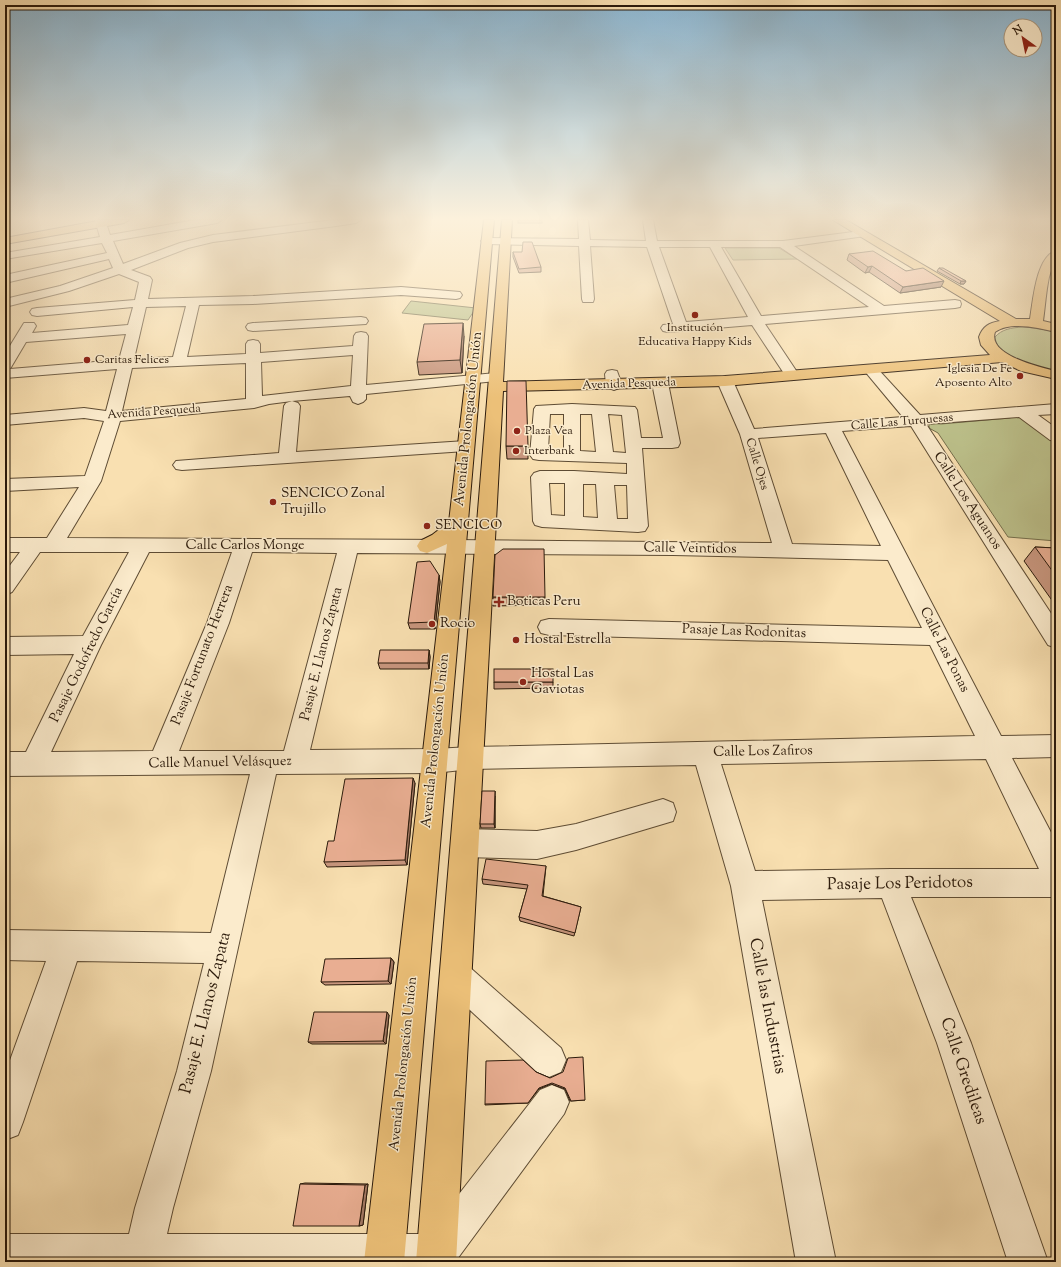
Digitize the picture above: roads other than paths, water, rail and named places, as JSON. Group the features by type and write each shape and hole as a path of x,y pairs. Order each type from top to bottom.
{"main road":[{"name":"Avenida Prolongación Unión","path":"384,1259 483,279"},
{"name":"Avenida Prolongación Unión","path":"437,1258 503,279"},
{"path":"916,279 967,311"},
{"path":"938,279 1014,323"},
{"path":"1036,324 1043,279"},
{"path":"481,298 502,298"},
{"path":"1056,328 1036,324 1014,323 987,326 986,337 991,348 1004,358 1031,369 1056,375"},
{"name":"Avenida Pesqueda","path":"613,380 660,383 725,380 789,369 991,348"},
{"name":"Avenida Pesqueda","path":"496,382 613,380 718,370 870,369 1004,358"}],"street":[{"path":"5,303 43,295 92,279"},
{"path":"5,587 44,545 92,481 114,414 146,280 144,279"},
{"path":"587,279 588,299"},
{"path":"662,279 675,327 956,304"},
{"path":"733,279 756,320 789,369"},
{"path":"835,279 883,311"},
{"path":"37,312 140,304 253,300 401,291 456,294"},
{"path":"358,394 361,350 360,293"},
{"path":"6,366 37,312 43,295"},
{"path":"253,300 254,403"},
{"path":"180,361 194,302"},
{"path":"253,327 361,321"},
{"path":"22,338 134,329"},
{"path":"6,366 125,364 253,358 361,350"},
{"name":"Calle Los Aguanos","path":"870,369 916,421 1053,630"},
{"path":"408,372 473,378"},
{"name":"Avenida Pesqueda","path":"254,403 267,409 358,394 473,378 496,382"},
{"name":"Calle Ojes","path":"725,380 748,434 784,550"},
{"path":"539,455 605,457 672,443 660,383"},
{"name":"Avenida Pesqueda","path":"5,420 84,413 114,414 254,403 268,399 358,394"},
{"path":"288,458 292,406"},
{"path":"542,409 629,410 634,450 638,526 542,521 539,455 542,409"},
{"path":"572,409 572,456"},
{"name":"Calle Las Turquesas","path":"748,434 1056,409"},
{"path":"600,410 605,457"},
{"path":"1023,412 1056,436"},
{"name":"Calle Las Ponas","path":"832,428 1056,872"},
{"path":"182,465 466,446"},
{"path":"540,477 636,480"},
{"path":"574,477 574,523"},
{"path":"605,478 608,524"},
{"path":"7,487 92,481"},
{"name":"Calle Carlos Monge","path":"5,545 426,546 457,535 485,547"},
{"name":"Pasaje Godofredo García","path":"34,764 90,645 142,546"},
{"name":"Pasaje Fortunato Herrera","path":"160,764 218,623 244,546"},
{"name":"Pasaje E. Llanos Zapata","path":"294,762 349,546"},
{"name":"Calle Veintidos","path":"485,547 784,550 896,553"},
{"name":"Pasaje Las Rodonitas","path":"549,627 938,637"},
{"path":"5,646 90,645"},
{"name":"Calle Los Zafiros","path":"434,761 470,758 1056,746"},
{"name":"Calle las Industrias","path":"705,753 744,886 816,1262"},
{"name":"Calle Manuel Velásquez","path":"5,764 434,761"},
{"name":"Pasaje E. Llanos Zapata","path":"143,1257 154,1208 194,1071 266,762"},
{"path":"465,843 537,845 576,837 663,812"},
{"name":"Pasaje Los Peridotos","path":"744,886 1056,882"},
{"name":"Calle Gredileas","path":"891,883 954,1043 1028,1262"},
{"path":"5,945 222,948"},
{"path":"5,1122 67,946"},
{"path":"456,976 549,1060"},
{"path":"5,1254 143,1257 437,1258 552,1102"}],"place":[{"name":"Institución Educativa Happy Kids","path":"695,315"},
{"name":"Caritas Felices","path":"87,360"},
{"name":"Iglesia De Fe Aposento Alto","path":"1020,376"},
{"name":"Plaza Vea","path":"517,431"},
{"name":"Interbank","path":"516,451"},
{"name":"SENCICO Zonal Trujillo","path":"273,502"},
{"name":"SENCICO","path":"427,526"},
{"name":"Boticas Peru","path":"499,602"},
{"name":"Rocio","path":"432,624"},
{"name":"Hostal Estrella","path":"516,640"},
{"name":"Hostal Las Gaviotas","path":"523,682"}]}
